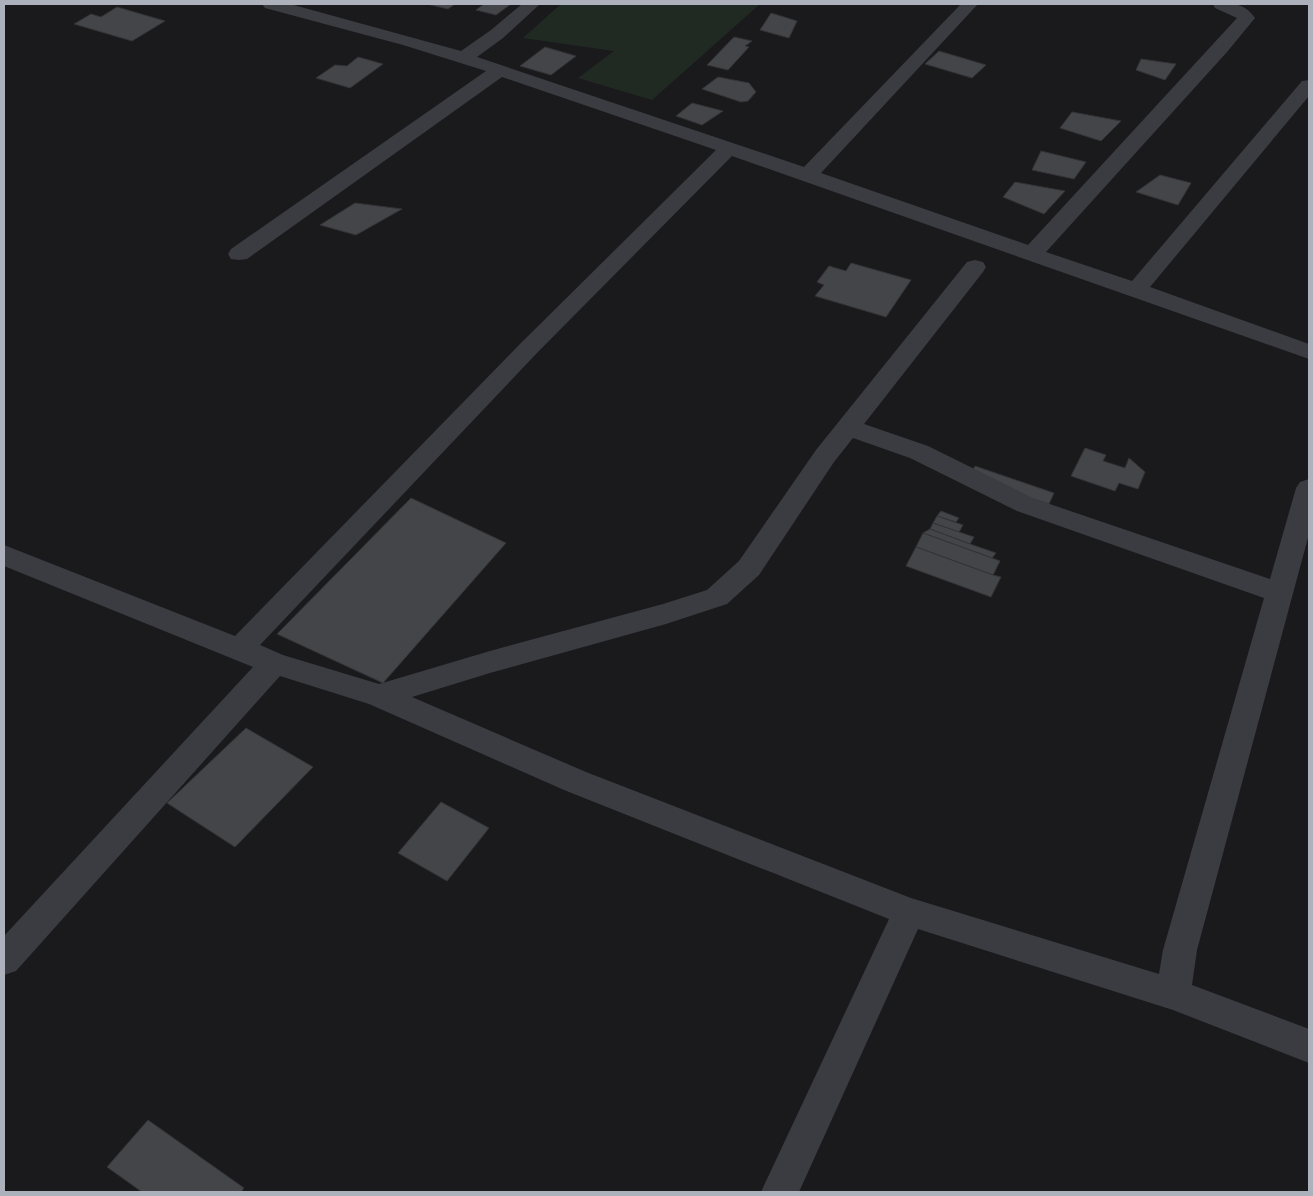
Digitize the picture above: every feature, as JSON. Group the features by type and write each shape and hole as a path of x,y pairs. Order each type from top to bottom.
{"street":[{"path":"271,4 409,41 464,58 808,175 1309,352"},
{"path":"464,58 497,34 532,4"},
{"path":"808,175 970,4"},
{"path":"1032,254 1221,48 1246,18 1242,12 1221,4"},
{"path":"239,254 498,71"},
{"path":"1136,290 1309,84"},
{"path":"239,648 528,349 729,148"},
{"path":"380,696 490,662 666,614 717,597 748,568 825,456 975,267"},
{"path":"848,428 919,452 1026,505 1279,593"},
{"path":"1173,994 1180,950 1309,488"},
{"path":"4,555 274,663 380,696 574,780 909,912 1173,994 1309,1046"},
{"path":"4,960 274,663"},
{"path":"780,1192 909,912"}],"shaded area":[{"path":"561,4 760,4 652,100 578,78 614,51 523,38"}],"building":[{"path":"427,4 455,4 448,9"},
{"path":"484,4 511,4 496,15 476,10"},
{"path":"117,7 165,21 132,41 74,24 91,14 101,17"},
{"path":"771,13 797,21 789,38 760,30"},
{"path":"734,37 752,41 745,46 749,47 728,70 707,65"},
{"path":"545,47 576,56 551,75 520,66"},
{"path":"939,51 986,65 972,78 925,64"},
{"path":"358,57 383,64 350,88 316,78 335,65 347,66"},
{"path":"1141,59 1176,64 1165,80 1136,70"},
{"path":"718,77 749,83 756,92 748,101 741,102 702,89"},
{"path":"692,103 723,111 702,125 676,116"},
{"path":"1072,112 1121,121 1101,141 1060,128"},
{"path":"1041,151 1086,162 1074,179 1032,170"},
{"path":"1160,175 1191,183 1178,205 1136,192"},
{"path":"1015,182 1065,191 1044,214 1003,197"},
{"path":"355,203 402,209 356,235 320,225"},
{"path":"851,263 911,280 886,317 815,296 824,285 817,282 829,266 846,271"},
{"path":"1085,448 1106,455 1103,461 1125,468 1129,458 1145,472 1138,489 1119,483 1115,491 1071,476"},
{"path":"975,466 1054,493 1049,504 969,478"},
{"path":"411,498 506,543 383,683 277,634"},
{"path":"941,511 959,518 956,522 937,516"},
{"path":"937,516 963,525 959,532 933,523"},
{"path":"933,523 974,537 970,544 930,529"},
{"path":"930,529 996,553 992,558 923,533"},
{"path":"923,533 1000,561 993,575 916,547"},
{"path":"916,547 1001,577 991,597 906,566"},
{"path":"246,728 313,767 235,847 167,803"},
{"path":"441,802 489,828 447,881 398,853"},
{"path":"148,1120 244,1188 241,1192 142,1192 107,1167"}]}
